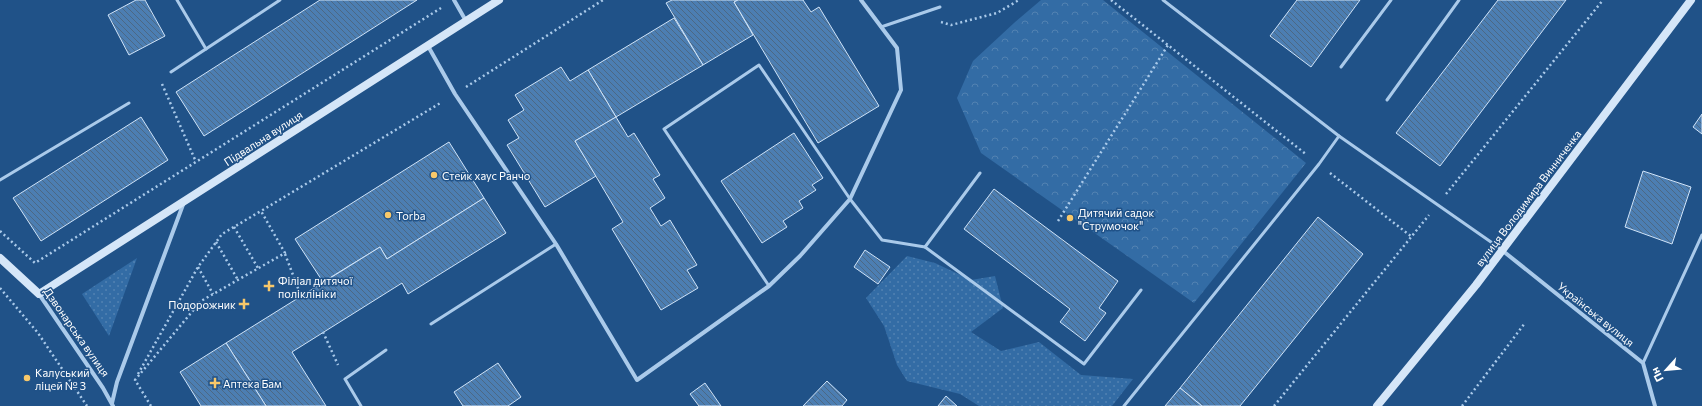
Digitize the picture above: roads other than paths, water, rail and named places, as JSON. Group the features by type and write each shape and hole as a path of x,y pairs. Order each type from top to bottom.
{"main road":[{"name":"Підвальна вулиця","path":"39,294 499,0"},
{"name":"вулиця Володимира Винниченка","path":"1377,406 1503,251 1691,0"},
{"name":"Дзвонарська вулиця","path":"0,258 39,294"}],"street":[{"path":"454,0 466,21"},
{"path":"428,46 456,94 556,244 637,380 769,286 800,256 850,199 901,90 897,48 861,0"},
{"path":"113,405 117,382 184,202"},
{"name":"Українська вулиця","path":"1503,251 1643,363"},
{"name":"Дзвонарська вулиця","path":"39,294 113,405"},
{"path":"1643,363 1655,406"}],"lane":[{"path":"177,0 206,49"},
{"path":"171,72 280,0"},
{"path":"1163,0 1339,136 1503,251"},
{"path":"1341,67 1391,0"},
{"path":"1387,100 1459,0"},
{"path":"881,27 940,7"},
{"path":"769,286 664,129 759,64 850,199 882,240 925,247 1084,364 1140,290"},
{"path":"0,180 129,103"},
{"path":"1124,406 1319,164 1339,136"},
{"path":"925,247 980,173"},
{"path":"1643,363 1702,235"},
{"path":"431,324 556,244"},
{"path":"361,406 344,379 386,350"}],"place":[{"name":"Стейк хаус Ранчо","path":"434,175"},
{"name":"Torba","path":"388,215"},
{"name":"Дитячий садок \"Струмочок\"","path":"1070,218"},
{"name":"Філіал дитячої поліклініки","path":"269,286"},
{"name":"Подорожник","path":"244,304"},
{"name":"Калуський ліцей № 3","path":"27,378"},
{"name":"Аптека Бам","path":"215,383"}]}
